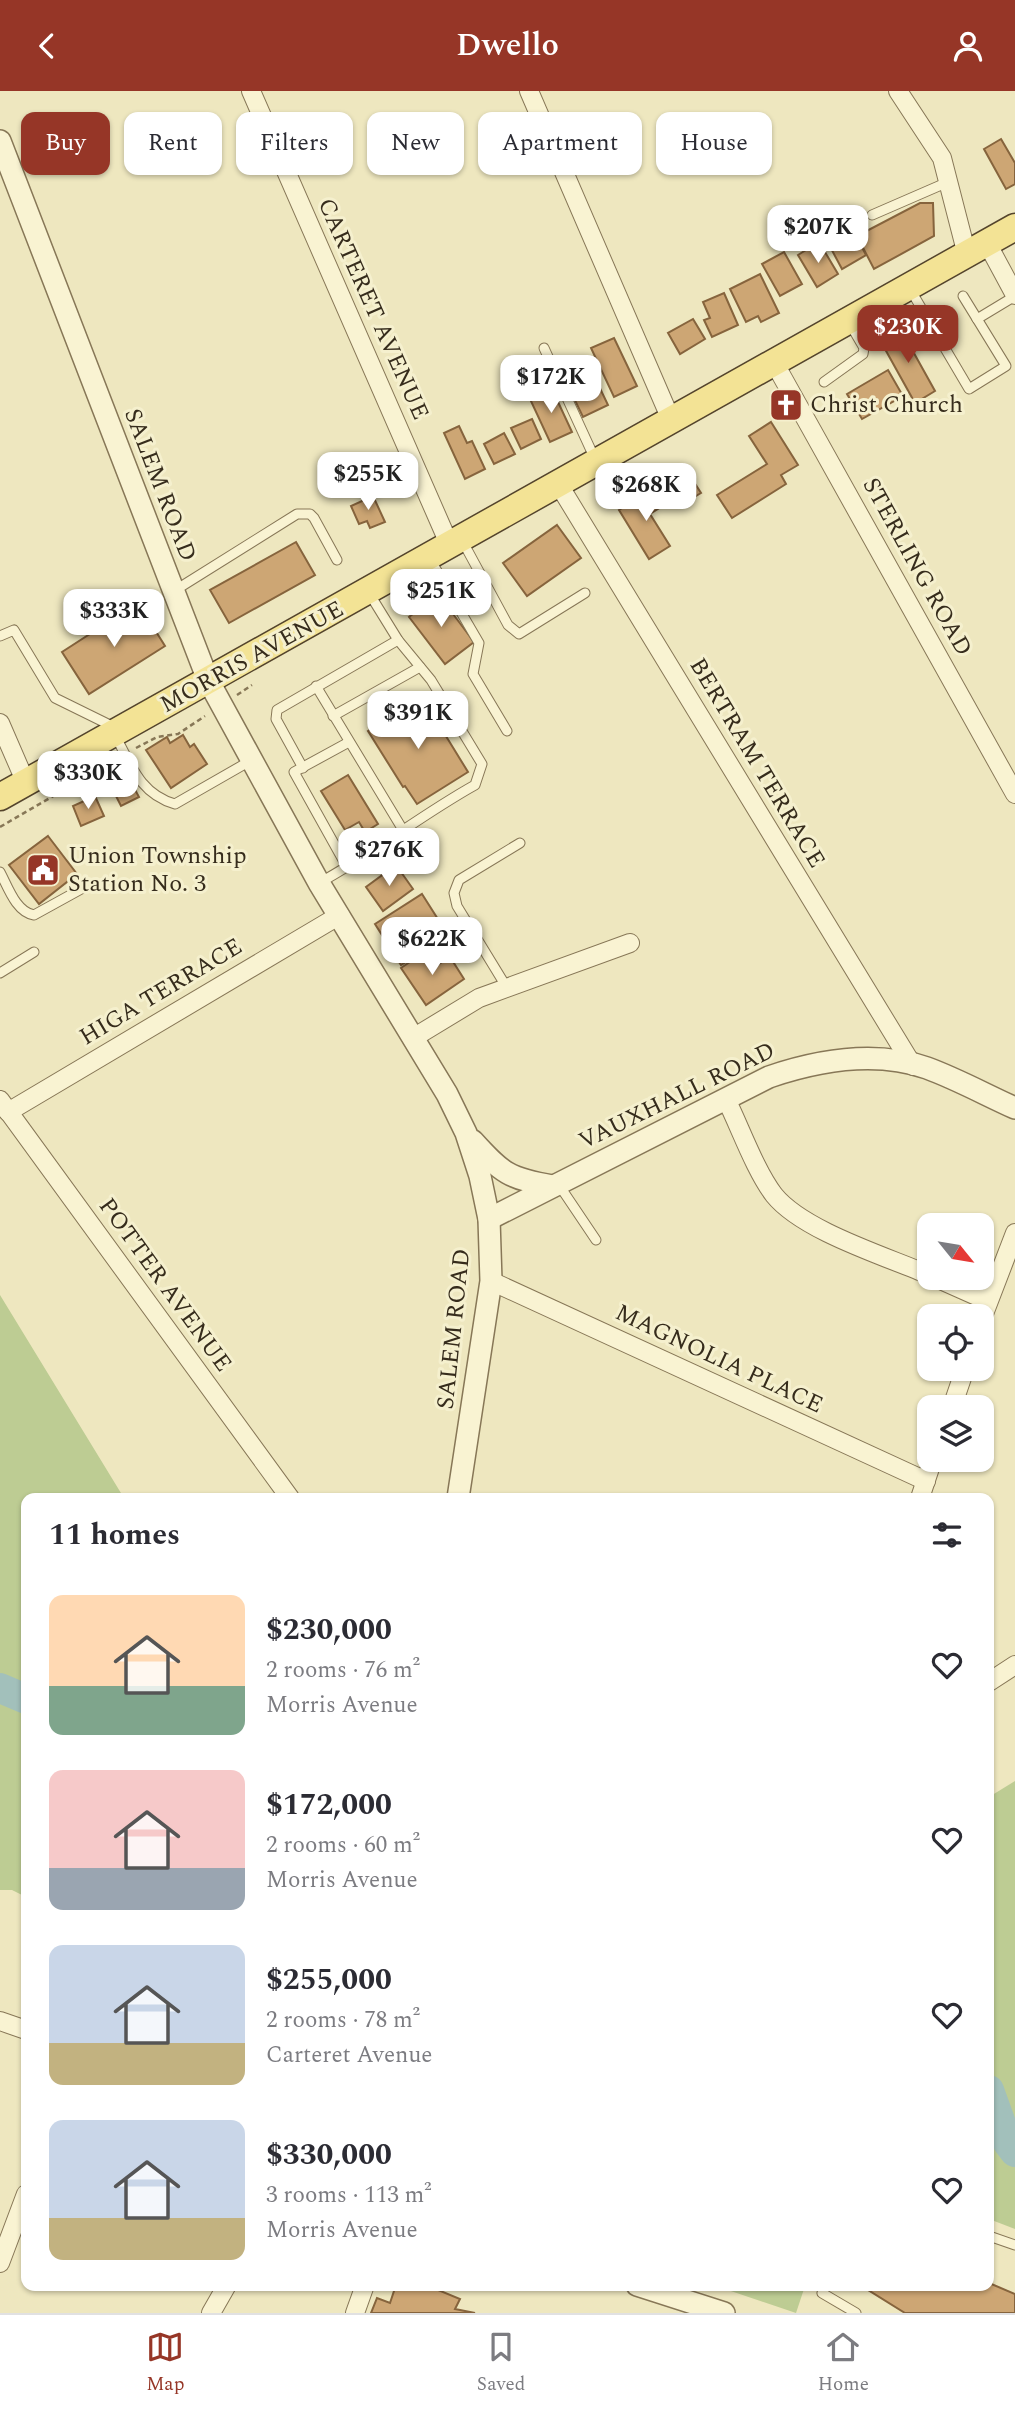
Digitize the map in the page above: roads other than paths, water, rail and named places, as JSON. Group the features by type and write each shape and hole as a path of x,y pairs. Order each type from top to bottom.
{"main road":[{"name":"MORRIS AVENUE","path":"0,797 598,464 1015,227"}],"street":[{"name":"CARTERET AVENUE","path":"251,91 447,548"},
{"path":"530,91 672,422"},
{"path":"898,91 942,159 948,181 977,249 1015,295"},
{"name":"SALEM ROAD","path":"0,141 208,680 319,883 413,1038 466,1133 481,1177 489,1219 491,1281 459,1493"},
{"name":"STERLING ROAD","path":"775,364 1015,794"},
{"name":"BERTRAM TERRACE","path":"559,485 913,1066"},
{"path":"0,723 26,783"},
{"name":"HIGA TERRACE","path":"4,1106 340,915"},
{"path":"413,1038 479,998 630,943"},
{"name":"VAUXHALL ROAD","path":"489,1219 769,1077 806,1064 861,1058 925,1067 1015,1108"},
{"path":"726,1099 772,1192 784,1206 807,1222 917,1270"},
{"name":"POTTER AVENUE","path":"4,1106 286,1493"},
{"path":"466,1133 500,1170 524,1181 556,1185"},
{"path":"987,1304 1015,1233"},
{"name":"MAGNOLIA PLACE","path":"491,1281 926,1481"},
{"path":"962,1290 988,1301"},
{"path":"922,1493 929,1472"},
{"path":"994,1679 1015,1665"},
{"path":"0,2021 21,2028"},
{"path":"0,2263 21,2207"},
{"path":"211,2313 224,2291"},
{"path":"355,2313 363,2291"},
{"path":"656,2291 724,2313"}],"lane":[{"path":"872,215 948,181"},
{"path":"909,288 968,389 1006,366 963,296"},
{"path":"977,319 1015,295"},
{"path":"824,382 863,354 864,348 849,322"},
{"path":"544,348 598,464"},
{"path":"173,592 298,514 310,514 314,518 337,560"},
{"path":"447,548 508,625 519,634 585,593"},
{"path":"447,548 479,643 473,674 507,731"},
{"path":"319,883 403,830 421,815 475,785 482,764 431,680 398,640 368,592"},
{"path":"0,636 14,630 46,685 67,706 117,732 142,786 153,795 175,804 252,760"},
{"path":"347,867 276,719 277,710 316,685 398,640"},
{"path":"333,716 420,667"},
{"path":"316,685 403,830"},
{"path":"299,770 349,742"},
{"path":"507,988 457,906 454,893 459,880 520,843"},
{"path":"0,872 21,909 34,915 83,888"},
{"path":"0,973 34,952"},
{"path":"556,1185 596,1240"},
{"path":"994,2238 1015,2245"},
{"path":"823,2291 856,2313"}],"waterway":[{"path":"0,1688 21,1697"},
{"path":"994,2104 1008,2143 1015,2152"}],"place":[{"name":"Christ Church","path":"786,405"},
{"name":"Union Township Station No. 3","path":"43,870"}]}
